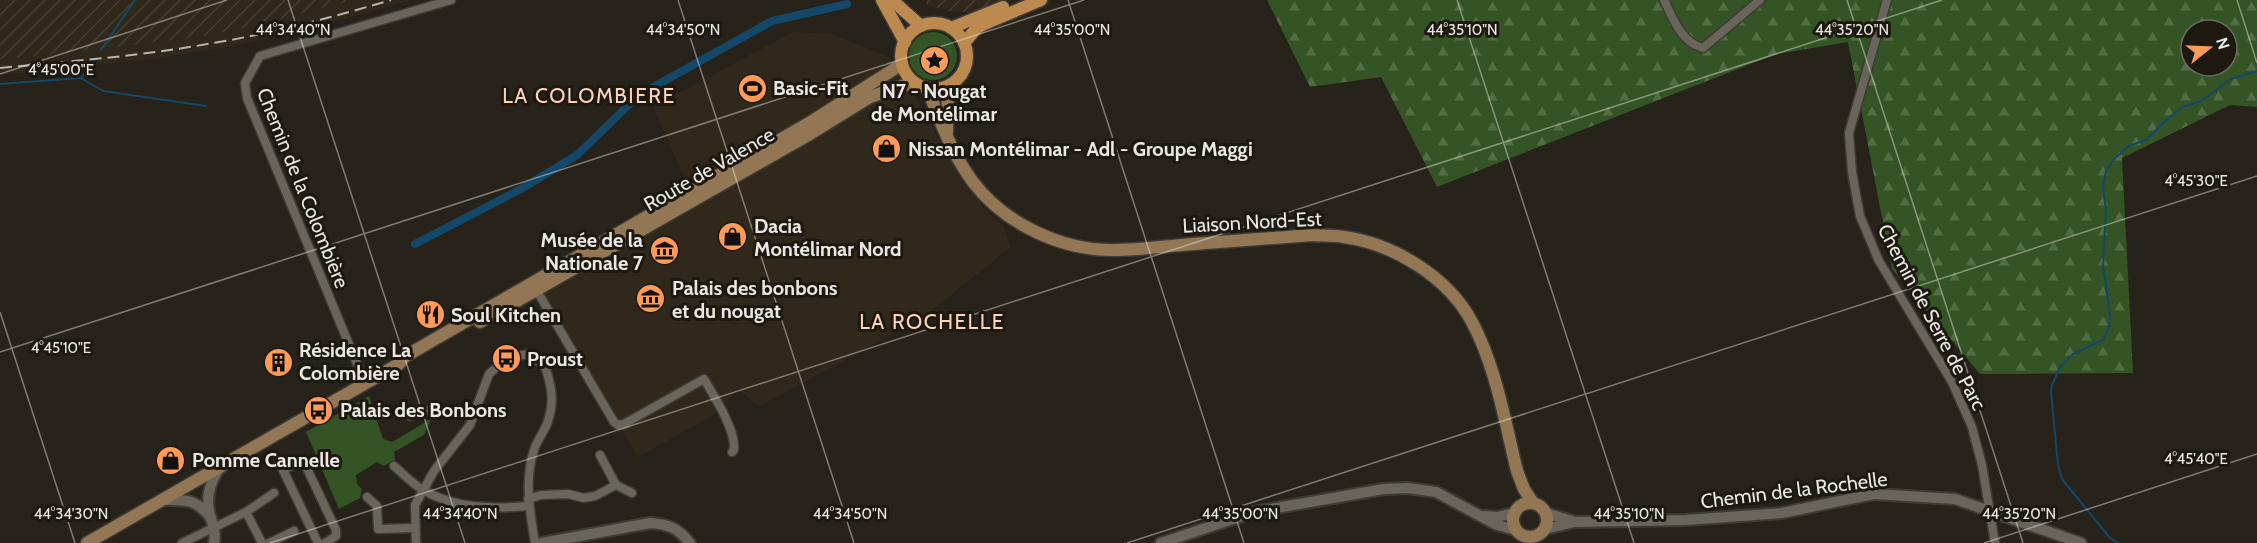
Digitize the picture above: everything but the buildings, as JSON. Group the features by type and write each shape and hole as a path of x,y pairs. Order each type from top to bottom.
{"main road":[{"path":"882,0 904,42"},
{"path":"951,28 1020,0"},
{"path":"964,43 982,25 1041,0"},
{"path":"898,2 921,26"},
{"path":"937,23 951,28 964,43 966,60 964,68 948,86 938,89 927,88 914,82 906,74 902,64 904,42 914,30 921,26 937,23"},
{"name":"Route de Valence","path":"399,364 405,357 451,329 825,114 902,64"},
{"name":"Route de Valence","path":"87,543 365,383 537,291 870,97 914,82"},
{"path":"947,136 948,86"},
{"name":"Liaison Nord-Est","path":"927,88 938,120 973,182 987,199 1010,218 1040,234 1074,245 1110,250 1312,235 1344,237 1387,249 1423,268 1451,293 1472,320 1496,387 1517,471 1533,503"},
{"name":"Liaison Nord-Est","path":"1516,510 1517,471"},
{"path":"1525,503 1533,503 1546,513 1547,521 1542,535 1523,537 1513,522 1516,510 1525,503"}],"street":[{"name":"Chemin de la Colombière","path":"365,383 247,98 245,83 261,56 275,50 451,0"},
{"path":"1664,0 1678,31 1694,45 1703,48 1760,0"},
{"name":"Chemin de Serre de Parc","path":"1887,0 1849,133 1852,172 1860,216 1879,261 1952,381 1971,427 1982,465 1995,543"},
{"path":"537,291 614,422 618,425 624,424 704,379 723,414 735,443 732,452"},
{"path":"416,543 415,505 434,471 470,424 489,374 506,359 527,354 545,366 553,392 548,420 534,450 528,502 535,543"},
{"path":"410,416 425,410 441,408 473,417"},
{"path":"600,455 616,485 632,493"},
{"path":"318,543 283,470 303,460 336,530 336,536 325,543"},
{"path":"394,466 424,490 455,503 492,509 528,502 541,495 568,494 584,498 595,496 616,485"},
{"path":"214,543 208,496 211,483 220,467"},
{"path":"208,496 192,483 189,493 192,501 213,523"},
{"path":"1161,543 1254,512 1384,489 1408,488 1436,492 1523,537"},
{"path":"182,543 213,523 246,512 274,494"},
{"name":"Chemin de la Rochelle","path":"1546,513 1575,522 1686,520 1782,513 1874,494 1955,499 2081,543"},
{"path":"367,497 376,506 378,529 415,528"},
{"path":"159,501 192,501"},
{"path":"1481,516 1497,517 1516,510"},
{"path":"246,512 262,543"},
{"name":"Chemin de la Rochelle","path":"1542,535 1575,522"},
{"path":"546,543 650,523 667,524 690,543"},
{"path":"269,543 294,531"}],"shaded area":[{"path":"0,0 354,0 258,25 199,37 0,59"},
{"path":"354,0 413,0 300,31 228,47 146,60 0,75 0,59 199,37 258,25"},
{"path":"926,0 1004,0 974,12 953,12 927,5"},
{"path":"793,32 832,34 887,56 924,110 963,182 988,213 1004,226 1010,248 922,318 759,407 739,389 714,415 638,457 541,293 696,204 653,107"}],"green space":[{"path":"1267,0 2257,0 2257,107 2230,105 2122,158 2133,373 1980,374 1892,269 1848,42 1776,54 1437,187 1381,77 1310,87"},
{"path":"928,32 938,32 953,42 957,56 956,65 947,76 938,80 928,80 913,70 909,61 909,51 919,36"},
{"path":"369,396 383,439 392,442 431,419 424,435 394,452 395,460 384,466 377,462 356,475 357,484 362,489 360,498 339,509 306,432"}],"waterway":[{"path":"101,50 135,0"},
{"path":"415,244 521,189 577,155 639,95 772,21 847,4"},
{"path":"81,78 94,60"},
{"path":"2118,543 2110,538 2062,479 2058,465 2051,392 2060,367 2073,354 2103,340 2109,327 2110,315 2103,266 2106,209 2103,188 2106,171 2113,160 2129,146 2146,140 2183,107 2201,101 2231,79 2257,71"},
{"path":"0,84 81,78 103,91 206,106"}],"railway":[{"path":"0,68 187,48 303,24 391,0"}],"place":[{"name":"N7 - Nougat de Montélimar","path":"934,61"},
{"name":"Basic-Fit","path":"752,88"},
{"name":"Nissan Montélimar - Adl - Groupe Maggi","path":"887,149"},
{"name":"Dacia Montélimar Nord","path":"733,237"},
{"name":"Musée de la Nationale 7","path":"664,251"},
{"name":"Palais des bonbons et du nougat","path":"651,299"},
{"name":"Soul Kitchen","path":"430,315"},
{"name":"Proust","path":"506,359"},
{"name":"Résidence La Colombière","path":"278,362"},
{"name":"Palais des Bonbons","path":"319,410"},
{"name":"Pomme Cannelle","path":"171,460"}],"district":[{"name":"LA COLOMBIERE","path":"589,95"},
{"name":"LA ROCHELLE","path":"932,321"}]}
